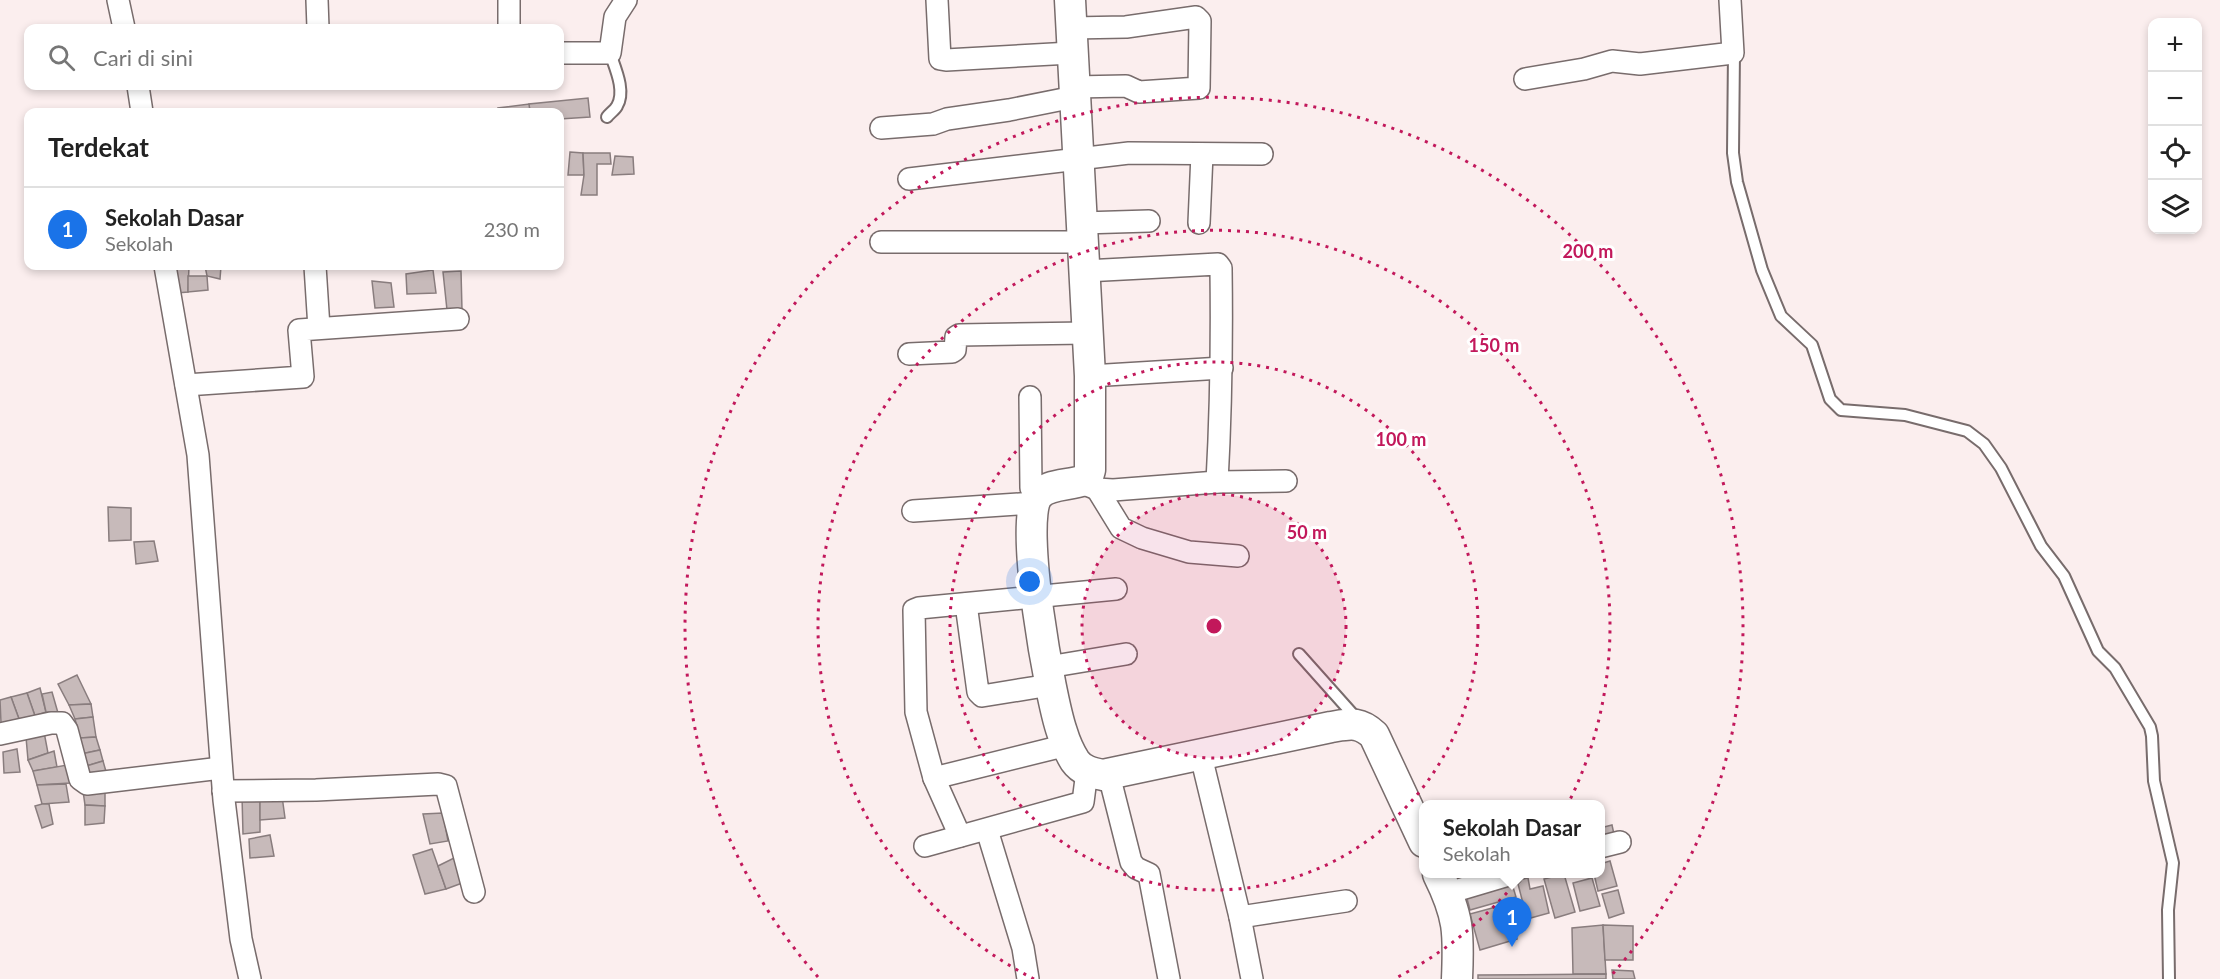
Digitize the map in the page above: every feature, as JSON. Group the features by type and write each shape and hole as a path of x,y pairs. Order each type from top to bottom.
{"street":[{"path":"118,0 123,24"},
{"path":"317,0 318,24"},
{"path":"509,0 509,24"},
{"path":"564,53 610,53 615,17 626,0"},
{"path":"881,128 933,124 947,119 1009,110 1074,92 1126,86 1139,92 1199,88 1200,21 1196,17 1126,27 1071,27 946,60 940,59 937,0"},
{"path":"1525,79 1584,69 1612,61 1640,64 1732,52 1730,0"},
{"path":"1071,27 1090,376 1088,485 1121,528 1142,538 1189,552 1238,556"},
{"path":"139,90 141,108"},
{"path":"909,179 1129,153 1262,154"},
{"path":"1199,223 1202,154"},
{"path":"881,242 1083,232 1149,221"},
{"path":"1085,271 1218,264 1221,268 1222,368 1217,482"},
{"path":"166,270 198,455 223,791 240,931 250,979"},
{"path":"315,270 319,328"},
{"path":"186,386 303,377 299,330 458,319"},
{"path":"909,354 952,352 955,350 956,337 959,335 1087,333"},
{"path":"1090,376 1222,368"},
{"path":"1030,397 1031,488 1035,500 1030,528 1037,597 1049,676 1062,734 1078,765 1098,773 1201,756 1331,727 1349,724 1364,725 1374,735 1419,831"},
{"path":"913,511 1035,500 1046,489 1088,485 1113,490 1217,482 1286,481"},
{"path":"960,836 934,778 916,712 914,610 1116,589"},
{"path":"966,604 978,692 982,696 1126,654"},
{"path":"0,734 51,723 62,723 67,730 80,779 87,784 221,768"},
{"path":"934,778 1067,745"},
{"path":"1201,756 1240,917 1252,979"},
{"path":"925,846 1083,802 1098,773"},
{"path":"1098,773 1131,862 1141,872 1149,874 1169,979"},
{"path":"223,791 316,790 438,784 446,786 474,892"},
{"path":"987,830 1023,948 1028,979"},
{"path":"1457,979 1458,927 1443,883 1478,878"},
{"path":"1240,917 1346,901"}],"lane":[{"path":"1732,52 1733,153 1737,182 1762,270 1781,316 1812,345 1830,399 1841,410 1905,415 1966,431 1984,444 2001,468 2041,546 2064,576 2098,651 2115,668 2150,727 2154,781 2173,862 2168,910 2169,979"},
{"path":"607,117 617,106 620,97 619,84 610,53"},
{"path":"1299,654 1364,725"}],"building":[{"path":"588,98 590,117 564,119 564,108 530,108 529,104"},
{"path":"529,104 530,108 498,108"},
{"path":"570,152 583,153 584,175 568,175"},
{"path":"583,153 610,153 611,164 597,164 597,195 581,195 584,175"},
{"path":"615,156 633,157 634,174 612,175"},
{"path":"176,270 189,270 188,292 177,293"},
{"path":"206,270 221,270 220,279 207,276"},
{"path":"433,270 436,293 407,294 406,274"},
{"path":"461,271 462,310 447,310 443,272"},
{"path":"188,276 207,276 208,290 188,292"},
{"path":"372,281 391,283 394,307 375,308"},
{"path":"108,507 131,508 131,540 109,541"},
{"path":"154,541 158,561 136,564 134,542"},
{"path":"77,675 91,704 69,705 58,684"},
{"path":"40,688 46,712 35,716 27,693"},
{"path":"52,692 58,713 46,712 42,694"},
{"path":"27,693 35,716 19,719 11,697"},
{"path":"11,697 19,719 1,723 0,700"},
{"path":"91,704 93,717 75,719 69,705"},
{"path":"93,717 96,737 80,738 75,719"},
{"path":"44,732 48,753 28,760 26,737"},
{"path":"96,737 100,750 81,754 80,738"},
{"path":"17,749 20,772 4,773 3,752"},
{"path":"100,750 103,761 83,767 81,754"},
{"path":"54,751 57,767 33,771 28,760"},
{"path":"103,761 107,775 86,778 83,767"},
{"path":"67,765 70,783 37,785 33,771"},
{"path":"66,784 69,802 42,804 37,785"},
{"path":"83,791 105,791 105,806 85,805"},
{"path":"242,796 260,797 260,832 243,834"},
{"path":"282,796 285,818 260,820 260,797"},
{"path":"49,804 53,824 42,828 35,806"},
{"path":"85,805 105,806 104,823 85,825"},
{"path":"443,813 448,841 430,844 423,814"},
{"path":"1612,825 1615,839 1605,841 1605,827"},
{"path":"270,835 274,856 250,858 249,839"},
{"path":"432,849 446,889 425,894 413,855"},
{"path":"454,858 465,882 446,889 438,866"},
{"path":"1610,861 1617,886 1598,891 1595,878 1605,878 1605,862"},
{"path":"1510,878 1516,897 1470,910 1465,891"},
{"path":"1528,878 1530,889 1543,886 1549,913 1527,919 1517,880"},
{"path":"1565,878 1575,912 1555,918 1544,879"},
{"path":"1592,878 1600,906 1580,911 1573,883"},
{"path":"1618,890 1624,913 1609,918 1602,894"},
{"path":"1518,901 1525,922 1514,926 1517,939 1480,950 1470,914"},
{"path":"1603,925 1606,974 1573,974 1572,928"},
{"path":"1603,925 1633,926 1633,960 1605,960"},
{"path":"1612,970 1633,971 1635,979 1613,979"},
{"path":"1606,974 1606,979 1478,979 1478,975"}],"place":[{"name":"Sekolah Dasar","path":"1512,947"}]}
